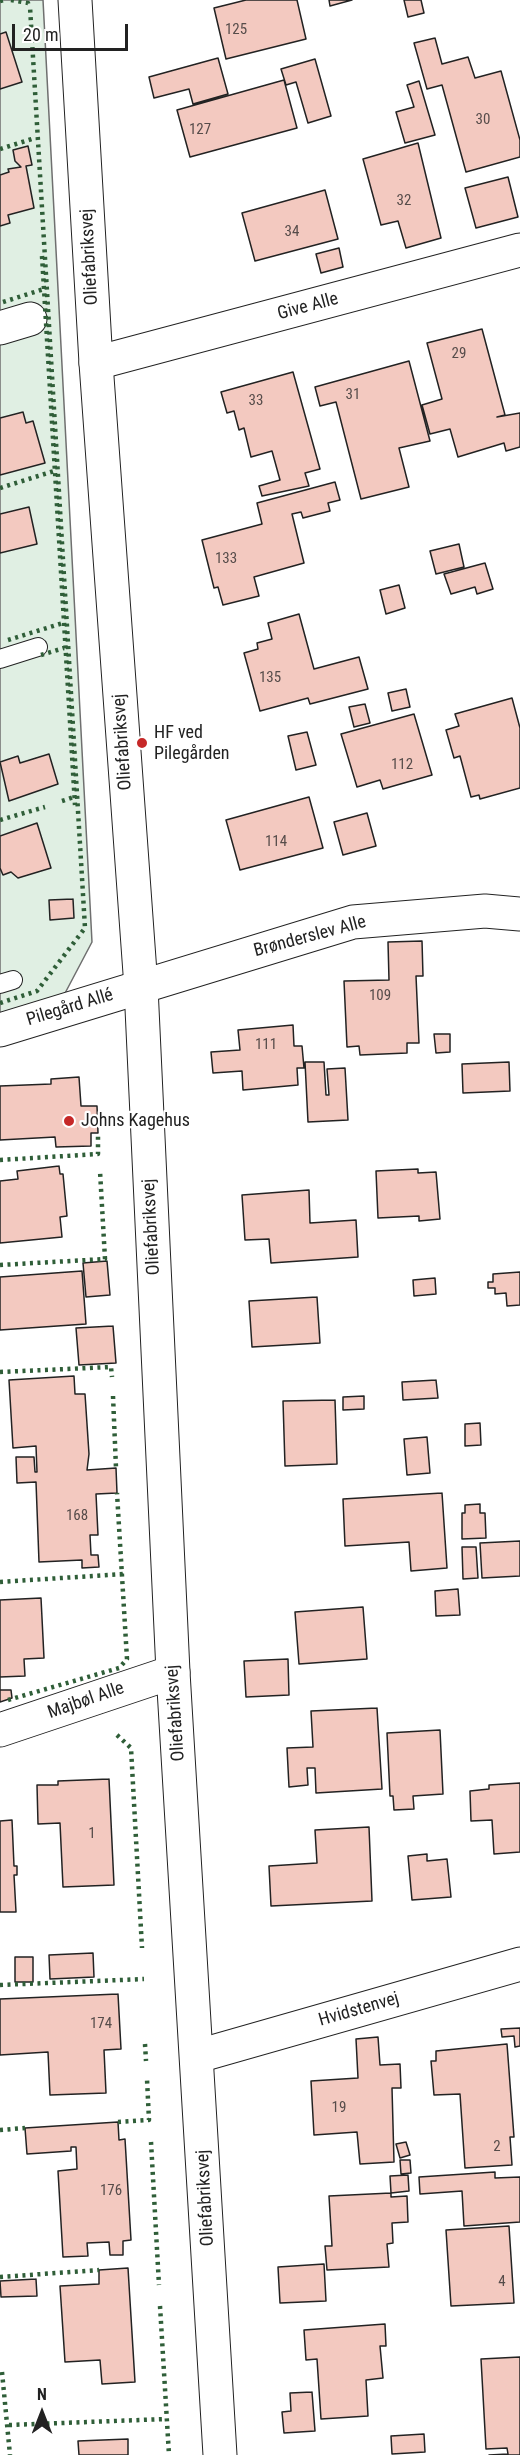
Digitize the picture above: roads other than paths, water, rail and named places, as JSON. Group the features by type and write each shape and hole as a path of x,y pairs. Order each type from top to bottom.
{"street":[{"name":"Oliefabriksvej","path":"75,0 96,363 141,987 173,1672 198,2056 220,2455"},
{"name":"Give Alle","path":"96,363 520,250"},
{"name":"Brønderslev Alle","path":"141,987 353,922 485,911 520,914"},
{"name":"Pilegård Allé","path":"0,1030 141,987"},
{"name":"Majbøl Alle","path":"0,1730 173,1672"},
{"name":"Hvidstenvej","path":"198,2056 520,1964"}],"lane":[{"path":"0,659 38,647"}],"place":[{"name":"HF ved Pilegården","path":"142,743"},
{"name":"Johns Kagehus","path":"69,1121"}]}
